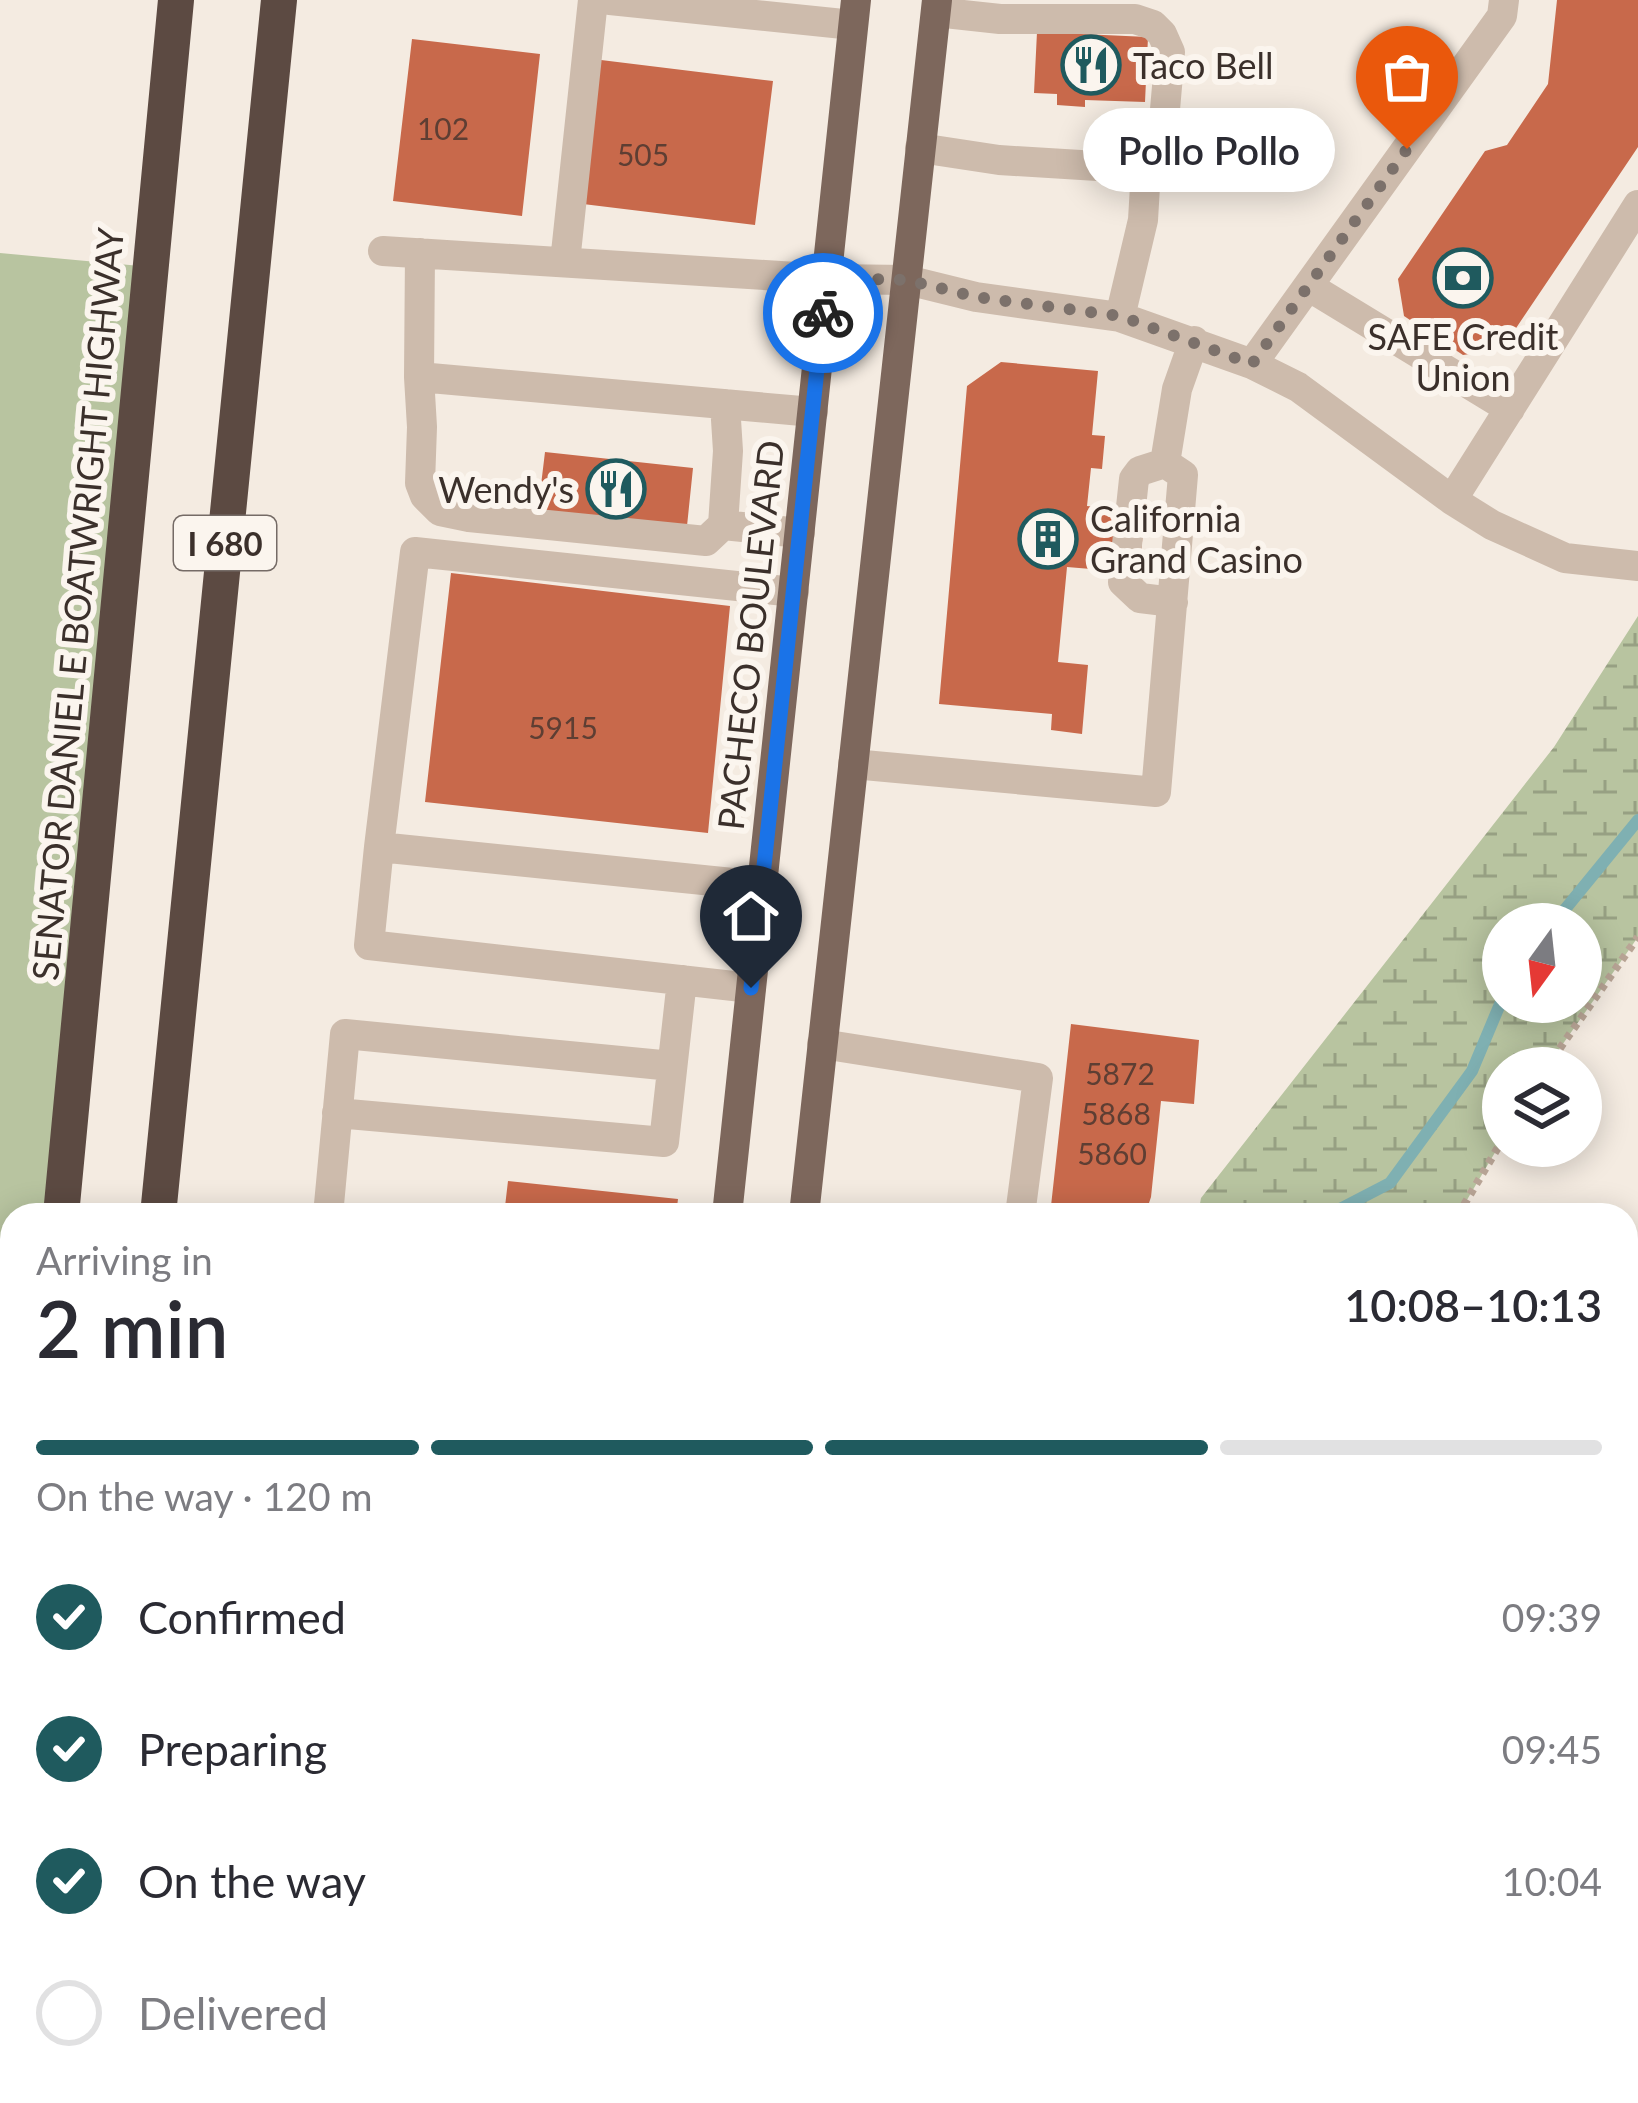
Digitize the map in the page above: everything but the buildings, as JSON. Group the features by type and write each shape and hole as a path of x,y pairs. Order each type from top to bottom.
{"highway":[{"name":"SENATOR DANIEL E BOATWRIGHT HIGHWAY","path":"62,1203 176,0"},
{"name":"I 680","path":"159,1203 279,0"}],"main road":[{"path":"805,1203 937,6"},
{"name":"PACHECO BOULEVARD","path":"728,1203 855,12"}],"street":[{"path":"565,262 593,0"},
{"path":"610,0 855,12"},
{"path":"1252,364 1502,16 1504,0"},
{"path":"937,6 1000,20 1135,19 1162,34 1170,52 1162,144 1146,169 1143,220 1120,316"},
{"path":"920,148 998,160 1146,169"},
{"path":"1451,500 1638,206"},
{"path":"382,250 907,280 976,297 1120,316 1252,364 1298,387 1492,525 1565,558 1638,566"},
{"path":"420,253 420,483 440,511 706,541 723,525 728,451 725,404"},
{"path":"1308,286 1510,409"},
{"path":"1165,463 1177,389 1194,341"},
{"path":"419,377 813,412"},
{"path":"853,764 1156,792 1183,475 1165,463"},
{"path":"1165,463 1140,471 1134,479 1124,582 1140,598 1173,602"},
{"path":"723,525 800,533"},
{"path":"751,988 369,945 415,552 794,592"},
{"path":"380,848 762,886"},
{"path":"338,1114 664,1142 682,980"},
{"path":"329,1203 345,1034 672,1066"},
{"path":"822,1044 1038,1078 1022,1203"}],"path":[{"path":"1561,1047 1638,937"},
{"path":"1465,1203 1486,1167"}],"green space":[{"path":"0,253 151,267 62,1203 0,1203"},
{"path":"1638,616 1638,937 1602,988 1602,903 1482,903 1482,1023 1578,1023 1561,1047 1482,1047 1482,1167 1486,1167 1465,1203 1200,1203 1554,747"}],"waterway":[{"path":"1570,903 1638,820"},
{"path":"1351,1203 1390,1183 1472,1071 1492,1023"}],"way so far":[{"path":"823,313 827,278 907,280 976,297 1120,316 1252,364 1407,149"}],"place":[{"name":"Taco Bell","path":"1091,65"},
{"name":"Pollo Pollo","path":"1407,149"},
{"name":"SAFE Credit Union","path":"1463,278"},
{"name":"Wendy's","path":"616,489"},
{"name":"California Grand Casino","path":"1048,539"}],"route":[{"path":"751,988 823,313"}]}
